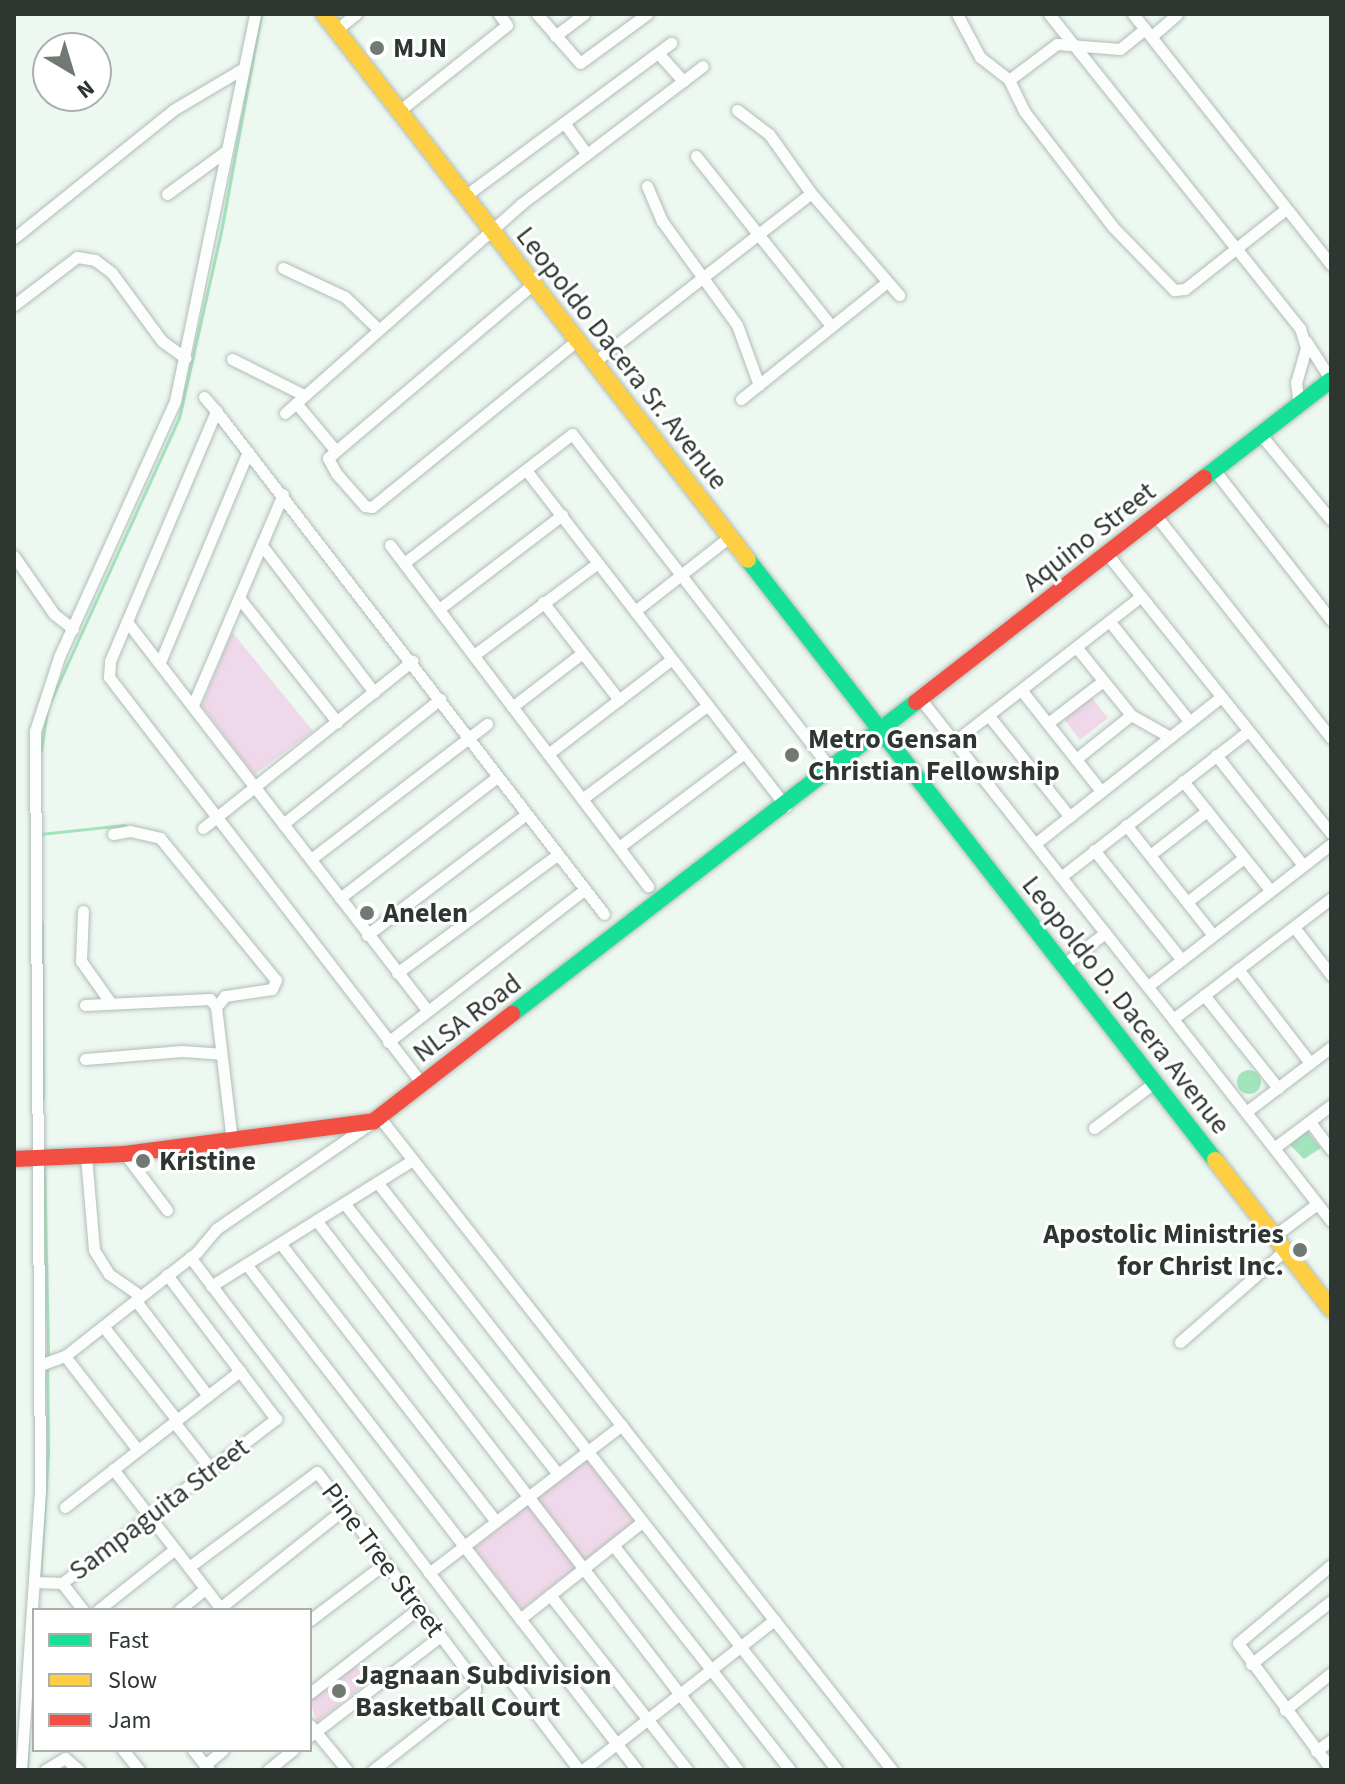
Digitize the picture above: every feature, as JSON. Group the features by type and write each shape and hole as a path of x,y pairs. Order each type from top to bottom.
{"main road":[{"name":"Leopoldo Dacera Sr. Avenue","path":"324,14 880,735"},
{"name":"Aquino Street","path":"880,735 1331,380"},
{"name":"NLSA Road","path":"374,1121 880,735"},
{"name":"Leopoldo D. Dacera Avenue","path":"880,735 1331,1309"},
{"path":"14,1159 125,1154 374,1121"}],"street":[{"path":"33,1608 51,1362 40,1158 35,731 73,629 164,430 185,358 255,14"},
{"path":"336,30 356,14"},
{"path":"399,111 507,25 499,14"},
{"path":"537,14 574,60 583,63 644,15"},
{"path":"555,36 584,14"},
{"path":"957,14 980,57 1009,80 1024,111 1113,227 1170,287 1185,289 1286,209"},
{"path":"1049,14 1236,249 1331,380"},
{"path":"1133,14 1331,265"},
{"path":"1009,80 1057,44 1077,48 1099,45 1120,49 1177,14"},
{"path":"465,196 671,43"},
{"path":"658,53 683,81"},
{"path":"285,413 377,328 491,230 703,66"},
{"path":"14,238 173,110 244,68"},
{"path":"737,110 769,134 811,193 899,295"},
{"path":"565,124 587,154"},
{"path":"167,194 226,151"},
{"path":"696,156 831,326"},
{"path":"647,186 662,221 699,277 714,288 737,325 759,385"},
{"path":"593,363 699,277 758,236 811,193"},
{"path":"14,305 77,257 95,260 112,273 162,341 185,358"},
{"path":"283,268 345,297 377,328"},
{"path":"741,399 887,282"},
{"path":"533,284 336,451 328,462 362,503 372,507 576,341"},
{"path":"1299,405 1296,382 1305,341"},
{"path":"232,359 300,399 336,451"},
{"path":"204,397 283,494 470,736 525,815 604,914"},
{"path":"216,411 110,661 109,677 423,1085"},
{"path":"404,563 572,434 832,771"},
{"path":"1261,435 1331,520"},
{"path":"160,662 248,452"},
{"path":"526,470 786,806"},
{"path":"1215,471 1331,620"},
{"path":"193,705 283,494"},
{"path":"439,609 562,515"},
{"path":"1157,517 1331,738"},
{"path":"635,611 728,538"},
{"path":"390,545 648,886"},
{"path":"263,547 374,692"},
{"path":"1108,555 1331,833"},
{"path":"14,556 54,614 73,629"},
{"path":"474,655 598,563"},
{"path":"955,741 1140,597"},
{"path":"240,599 337,722"},
{"path":"543,602 619,700"},
{"path":"1110,622 1189,721"},
{"path":"128,623 427,1010"},
{"path":"1077,648 1131,715 1170,737"},
{"path":"512,707 582,653"},
{"path":"548,754 672,659"},
{"path":"203,828 412,661"},
{"path":"1048,723 1103,681"},
{"path":"1022,691 1101,791"},
{"path":"1036,843 1221,697"},
{"path":"283,824 440,699"},
{"path":"922,701 1331,1221"},
{"path":"582,799 708,705"},
{"path":"1076,759 1131,715"},
{"path":"989,716 1070,817"},
{"path":"311,859 487,724"},
{"path":"1062,876 1248,731"},
{"path":"619,847 744,753"},
{"path":"1216,755 1303,865"},
{"path":"340,898 497,777"},
{"path":"1183,781 1270,890"},
{"path":"1150,855 1207,811"},
{"path":"367,935 525,815"},
{"path":"1126,825 1213,935"},
{"path":"113,834 130,831 160,838 276,980 272,989 225,996 216,1007"},
{"path":"1148,986 1331,844"},
{"path":"1094,850 1181,959"},
{"path":"397,973 557,855"},
{"path":"1187,902 1244,858"},
{"path":"388,1042 584,890"},
{"path":"1173,1019 1330,900"},
{"path":"83,911 81,961 110,1002"},
{"path":"1294,927 1331,975"},
{"path":"1063,965 1105,933"},
{"path":"1238,969 1310,1063"},
{"path":"85,1005 203,995 216,1007 232,1141"},
{"path":"1204,995 1278,1088"},
{"path":"1246,1112 1331,1047"},
{"path":"85,1059 182,1051 221,1054"},
{"path":"1094,1128 1154,1083"},
{"path":"1274,1148 1331,1105"},
{"path":"51,1362 103,1326 190,1257 216,1229 374,1121 413,1160 892,1770"},
{"path":"1310,1122 1331,1150"},
{"path":"125,1154 167,1210"},
{"path":"86,1156 99,1262 138,1298 208,1396"},
{"path":"211,1286 413,1160"},
{"path":"377,1182 837,1770"},
{"path":"344,1203 558,1474"},
{"path":"1274,1236 1317,1204"},
{"path":"316,1220 581,1571 738,1770"},
{"path":"280,1243 496,1521"},
{"path":"1180,1342 1285,1250"},
{"path":"190,1257 581,1770 774,1620"},
{"path":"246,1264 637,1770"},
{"path":"65,1507 240,1371 167,1275"},
{"path":"103,1326 211,1469"},
{"path":"51,1362 138,1450"},
{"name":"Sampaguita Street","path":"35,1582 62,1583 276,1419 240,1371"},
{"path":"429,1573 622,1425"},
{"path":"113,1469 220,1608"},
{"name":"Pine Tree Street","path":"189,1567 315,1471 472,1678 475,1690 373,1770"},
{"path":"222,1608 344,1509"},
{"path":"520,1619 642,1522"},
{"path":"613,1545 790,1770"},
{"path":"101,1608 175,1549"},
{"path":"312,1618 384,1564"},
{"path":"1331,1565 1239,1640 1251,1664 1331,1769"},
{"path":"62,1583 81,1608"},
{"path":"181,1608 205,1589"},
{"path":"550,1595 687,1770"},
{"path":"1251,1664 1331,1601"},
{"path":"312,1691 418,1609"},
{"path":"21,1770 32,1622"},
{"path":"345,1769 312,1731 439,1637"},
{"path":"1285,1710 1331,1673"},
{"path":"1316,1751 1331,1740"},
{"path":"125,1752 139,1770"},
{"path":"207,1767 221,1752"},
{"path":"268,1770 290,1752"},
{"path":"45,1770 65,1758 79,1770"}],"shaded area":[{"path":"232,632 313,731 254,775 202,706"},
{"path":"1092,698 1108,718 1080,740 1064,719"},
{"path":"1244,1070 1254,1070 1261,1077 1261,1087 1254,1094 1244,1094 1237,1087 1237,1077"},
{"path":"1305,1129 1321,1148 1304,1159 1288,1143"},
{"path":"587,1459 635,1522 522,1609 474,1548"},
{"name":"Jagnaan Subdivision Basketball Court","path":"356,1666 368,1682 317,1722 312,1699"}],"waterway":[{"path":"51,700 179,418 221,232 261,14"},
{"path":"41,751 47,711"},
{"path":"40,834 125,825"},
{"path":"42,922 43,1099"},
{"path":"44,1162 48,1359"},
{"path":"40,1578 48,1455 47,1366"},
{"path":"27,1770 28,1743"}],"traffic: fast":[{"path":"1204,478 1331,380"},
{"path":"748,560 1215,1160"},
{"path":"512,1014 916,702"}],"traffic: slow":[{"path":"324,14 748,560"},
{"path":"1215,1160 1331,1309"}],"traffic: jam":[{"path":"916,702 1204,478"},
{"path":"14,1159 125,1154 374,1121 512,1014"}],"place":[{"name":"MJN","path":"377,48"},
{"name":"Metro Gensan Christian Fellowship","path":"792,755"},
{"name":"Anelen","path":"367,913"},
{"name":"Kristine","path":"143,1161"},
{"name":"Apostolic Ministries for Christ Inc.","path":"1300,1250"},
{"name":"Jagnaan Subdivision Basketball Court","path":"339,1691"}]}
